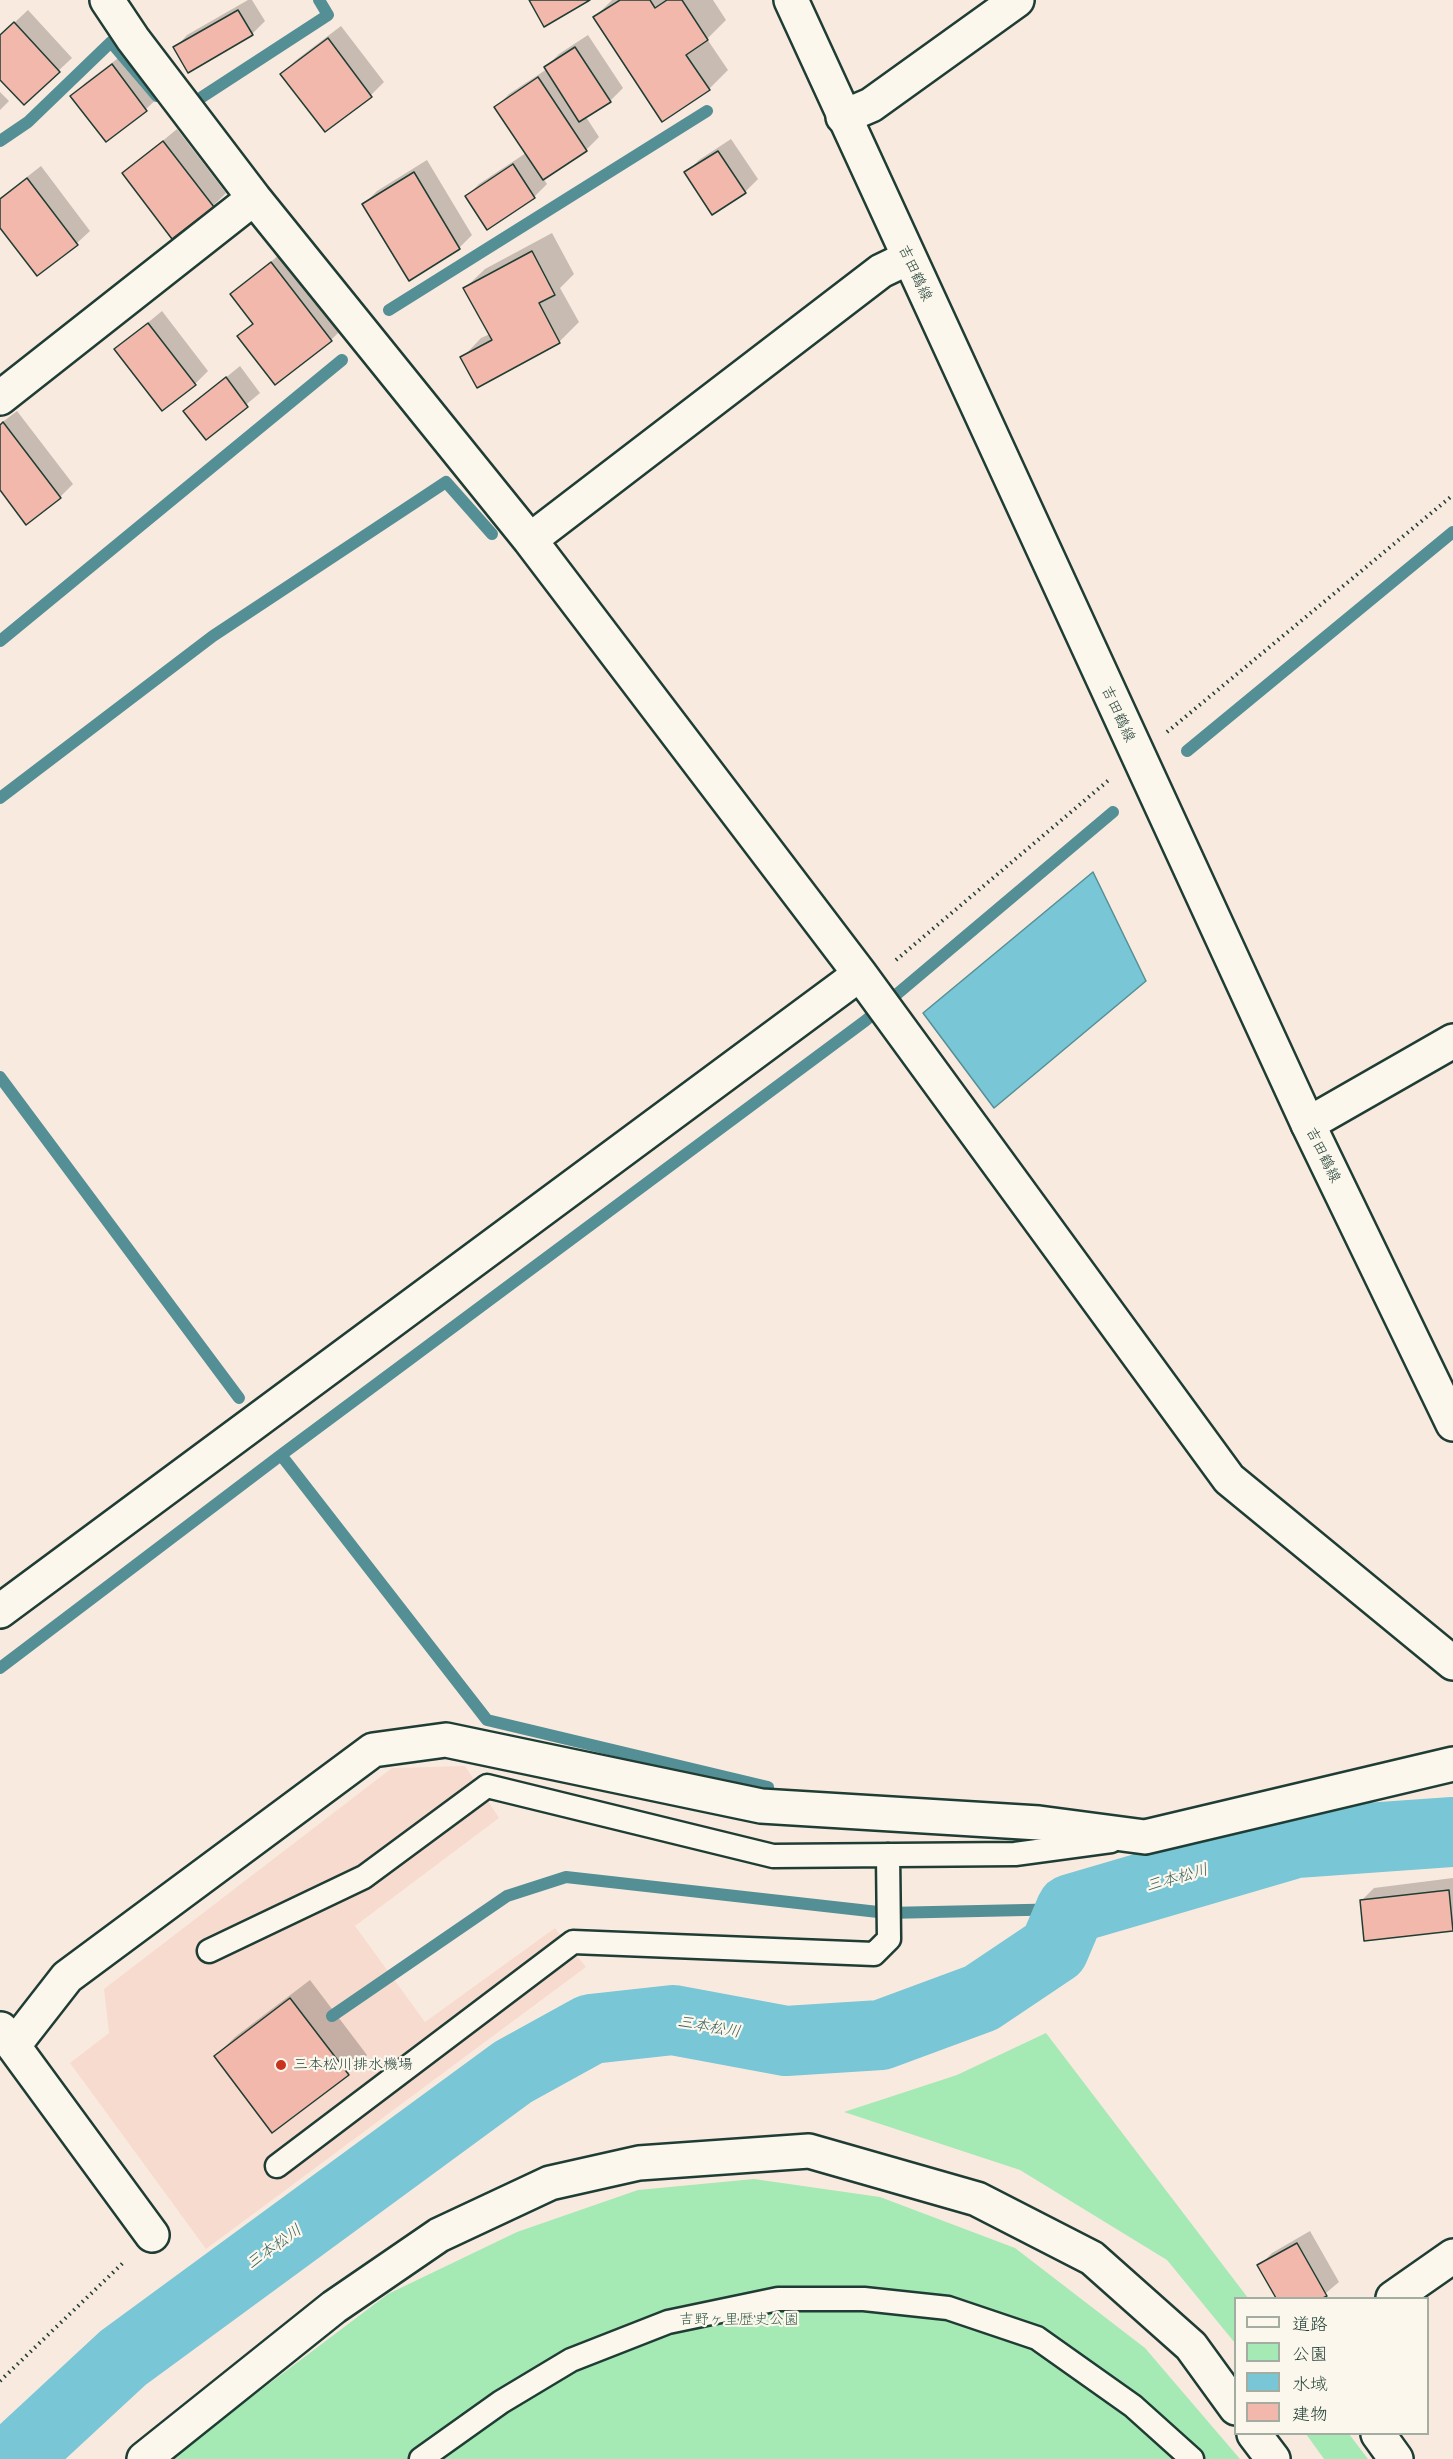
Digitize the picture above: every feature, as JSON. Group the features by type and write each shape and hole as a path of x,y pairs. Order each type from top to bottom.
{"street":[{"path":"107,0 133,39 254,198 530,540 864,980 1229,1479 1453,1663"},
{"name":"吉田鶴線","path":"791,0 1308,1125 1453,1424"},
{"path":"843,117 870,105 1017,0"},
{"path":"0,398 254,198"},
{"path":"530,540 881,271 908,258"},
{"path":"0,1611 864,980"},
{"path":"1308,1125 1453,1041"},
{"path":"152,2235 7,2036 67,1977 374,1749 446,1740 761,1806 1039,1823 1145,1837 1453,1764"},
{"path":"144,2459 334,2307 439,2235 550,2183 639,2163 809,2151 977,2199 1092,2258 1191,2346 1234,2405"},
{"path":"1394,2297 1453,2256"},
{"path":"1255,2435 1273,2459"},
{"path":"1379,2435 1396,2459"}],"lane":[{"path":"209,1952 364,1877 487,1786 772,1856 1015,1854 1145,1837"},
{"path":"277,2166 573,1942 874,1954 889,1939 888,1855"},
{"path":"421,2459 501,2402 571,2360 668,2322 778,2299 853,2299 948,2308 1037,2338 1133,2406 1192,2459"}],"path":[{"path":"0,2381 152,2235"}],"shaded area":[{"path":"465,1766 499,1818 355,1926 425,2022 555,1928 586,1967 206,2249 70,2063 109,2033 104,1989 392,1768"}],"green space":[{"path":"1046,2033 1247,2297 1234,2297 1234,2342 1167,2260 1020,2170 844,2112 957,2075"},
{"name":"吉野ヶ里歴史公園","path":"754,2179 880,2197 1015,2248 1145,2348 1240,2459 174,2459 213,2426 388,2294 517,2232 638,2190"},
{"path":"1307,2435 1350,2435 1368,2459 1324,2459"}],"water":[{"path":"1093,872 1146,981 994,1108 923,1013"}],"building":[{"path":"529,0 590,0 544,27"},
{"path":"620,0 650,0 655,8 667,0 682,0 708,40 686,55 710,90 662,122 593,17"},
{"path":"238,10 253,35 188,73 173,47"},
{"path":"14,22 60,72 24,105 0,80 0,35"},
{"path":"328,38 372,97 325,132 280,74"},
{"path":"575,47 611,102 579,122 544,67"},
{"path":"112,64 147,111 106,142 70,96"},
{"path":"538,77 587,151 543,180 494,107"},
{"path":"163,141 214,207 172,239 122,173"},
{"path":"718,151 746,193 712,215 684,172"},
{"path":"513,164 535,198 487,230 465,196"},
{"path":"414,172 460,249 409,281 362,204"},
{"path":"27,178 78,245 37,276 0,228 0,199"},
{"path":"532,251 555,295 539,303 560,343 477,388 460,357 492,340 463,288"},
{"path":"271,262 332,341 275,385 237,336 253,324 230,294"},
{"path":"148,323 196,385 162,411 114,349"},
{"path":"226,377 248,407 206,440 183,411"},
{"path":"3,422 61,498 26,525 0,490 0,425"},
{"path":"1449,1890 1453,1931 1364,1941 1360,1900"},
{"name":"三本松川排水機場","path":"290,1998 349,2075 272,2133 214,2056"},
{"path":"1297,2243 1327,2296 1275,2297 1257,2265"}],"waterway":[{"path":"202,97 328,15 319,0"},
{"path":"0,141 28,122 111,42 157,96"},
{"path":"389,310 707,111"},
{"path":"0,641 342,360"},
{"path":"0,798 213,636 446,482 492,534"},
{"path":"1187,751 1453,532"},
{"path":"0,1668 281,1455 865,1021 1113,812"},
{"path":"0,1077 239,1398"},
{"path":"281,1455 487,1720 768,1787"},
{"name":"三本松川","path":"14,2459 123,2358 513,2072 591,2029 673,2020 786,2041 881,2035 981,1998 1054,1949 1071,1909 1296,1843 1453,1832"},
{"path":"332,2016 507,1896 566,1877 887,1913 1071,1909"}],"place":[{"name":"三本松川排水機場","path":"281,2065"}]}
